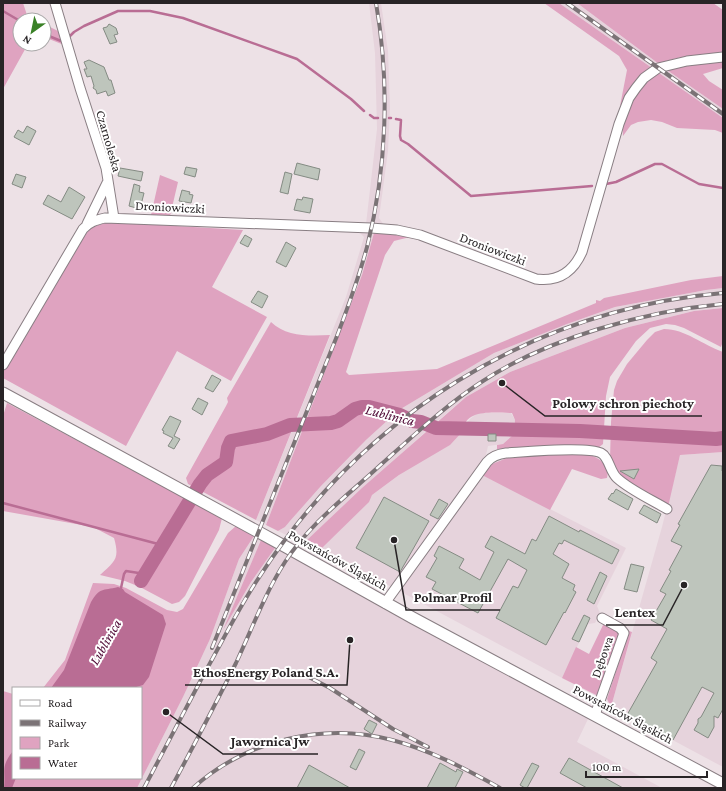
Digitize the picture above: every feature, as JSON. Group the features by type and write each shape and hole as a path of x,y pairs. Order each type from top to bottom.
{"main road":[{"name":"Powstańców Śląskich","path":"3,393 385,602 723,784"}],"street":[{"name":"Czarnoleska","path":"55,3 80,88 106,168 107,183 114,218"},
{"name":"Droniowiczki","path":"114,218 397,230 410,232 435,240 529,277 542,280 558,278 571,270 582,252 619,124 629,98 636,88 644,78 658,68 675,63 723,57"},
{"path":"3,365 79,235 87,224 107,183"},
{"path":"87,224 97,220 114,218"},
{"path":"385,602 490,458 506,452 577,450 600,453 606,457 611,471 619,480 667,509"},
{"name":"Dębowa","path":"595,715 624,633 620,628 602,618"}],"shaded area":[{"path":"369,3 381,3 388,51 390,108 388,151 379,218 384,225 366,224 377,129 375,53"},
{"path":"559,3 577,3 659,64 652,68"},
{"path":"667,70 723,109 723,118 659,73"},
{"path":"360,233 374,233 362,275 266,525 256,520 346,297 364,237"},
{"path":"723,288 723,308 694,311 625,328 510,372 466,397 434,424 307,540 307,545 278,531 285,527 321,486 366,440 399,410 494,353 615,307"},
{"path":"478,413 511,413 515,420 514,434 503,444 488,446 485,459 476,471 626,548 597,606 600,613 595,623 588,624 562,678 321,549 368,502 372,495 464,427 470,419"},
{"path":"723,452 723,767 611,707 662,527 680,455"},
{"path":"254,536 261,540 225,626 251,582 275,548 588,719 577,742 662,788 137,788 183,697 210,639 239,559"}],"green space":[{"path":"3,3 23,3 26,12 12,12 12,52 24,52 3,89"},
{"path":"544,3 559,3 652,68 633,85 620,106 627,70 619,56"},
{"path":"577,3 713,3 723,10 723,53 682,57 659,64"},
{"path":"52,28 60,32 64,45 52,40"},
{"path":"723,61 723,68 703,74 709,81 723,90 723,109 667,70 683,65"},
{"path":"659,73 723,118 723,133 715,130 677,128 662,122 651,120 638,122 631,125 623,136 623,127 628,108 645,84"},
{"path":"160,175 178,182 170,216 151,215"},
{"path":"110,222 243,230 212,287 267,317 231,381 177,351 126,446 3,378 3,371 89,229"},
{"path":"374,233 410,237 394,241 385,255 346,372 349,375 437,369 596,303 596,300 600,301 604,298 691,280 723,276 723,288 615,307 494,353 399,410 366,440 321,486 285,527 278,531 266,525 362,275"},
{"path":"723,308 723,341 721,347 684,328 666,324 650,328 636,341 610,377 606,396 603,444 598,448 497,449 497,445 503,444 514,434 515,420 512,413 482,413 475,415 469,418 463,431 450,445 399,475 372,495 369,502 321,549 307,545 307,540 362,488 466,397 510,372 625,328 694,311"},
{"path":"271,322 277,327 291,333 314,336 330,335 256,520 188,484 186,478 226,406 228,402 227,398"},
{"path":"664,329 687,334 723,352 723,452 680,455 668,507 626,481 618,473 610,459 611,422 614,390 617,381 627,364 647,340 655,332"},
{"path":"7,403 222,518 219,530 185,596 179,602 172,604 140,587 125,581 100,575 113,563 116,555 116,545 114,538 93,527 3,511 3,416"},
{"path":"580,452 595,457 604,463 608,472 607,478 601,479 572,469 550,510 482,475 492,464 514,455"},
{"path":"236,526 254,536 239,559 210,639 183,697 142,778 142,687 44,687 65,660 93,583 114,584 126,588 167,610 177,612 183,609 228,533"},
{"path":"261,540 275,548 251,582 223,630"},
{"path":"604,623 617,629 620,636 598,696 562,678 576,647 589,654"},
{"path":"629,631 632,632 611,707 607,699"},
{"path":"3,691 12,694 12,779 142,779 137,788 3,788"}],"water":[{"path":"118,587 123,589 125,592 163,615 166,624 149,677 143,685 136,687 52,687 64,670 91,602 102,590"},
{"path":"12,752 12,779 16,779 12,788 4,788 4,769"}],"building":[{"path":"109,24 116,28 118,34 114,35 117,42 110,44 103,28 107,27"},
{"path":"89,60 104,67 109,80 111,80 115,93 108,96 106,91 97,94 96,90 93,88 94,86 91,76 87,77 84,69 87,69 84,62"},
{"path":"27,126 36,131 29,145 14,137 18,130 23,133"},
{"path":"297,163 320,169 318,180 294,174"},
{"path":"186,167 197,169 195,177 184,174"},
{"path":"120,168 143,172 141,181 118,176"},
{"path":"285,172 292,174 288,194 280,192"},
{"path":"16,174 26,177 22,188 12,184"},
{"path":"134,184 140,186 139,192 144,193 140,209 129,206"},
{"path":"69,187 85,197 72,219 43,204 48,195 61,202"},
{"path":"182,190 190,192 189,194 193,195 191,203 179,201"},
{"path":"303,197 313,199 310,213 294,210 297,199 302,200"},
{"path":"245,235 252,239 248,247 240,243"},
{"path":"286,242 296,248 286,267 276,262"},
{"path":"258,291 268,296 262,308 251,302"},
{"path":"212,375 221,380 213,392 205,388"},
{"path":"198,398 208,403 202,415 192,409"},
{"path":"170,416 181,421 174,436 180,439 174,449 168,446 173,438 163,433 164,431 162,430"},
{"path":"488,434 496,434 496,441 488,441"},
{"path":"711,465 722,466 723,472 723,709 718,718 714,716 714,727 708,738 694,730 698,723 698,719 701,717 714,693 702,687 673,740 627,715 657,662 651,658 667,629 651,620 666,594 660,591 682,546 671,541 680,525 678,524"},
{"path":"639,469 634,479 620,471"},
{"path":"616,489 633,499 628,510 608,499"},
{"path":"384,497 429,521 400,572 356,548"},
{"path":"439,499 448,504 438,519 430,515"},
{"path":"644,505 661,514 657,523 639,513"},
{"path":"549,516 579,532 580,530 619,550 612,564 564,540 562,544 559,543 553,554 569,564 562,578 575,585 573,590 576,592 546,645 496,618 513,586 518,588 527,570 508,559 478,613 432,589 436,582 426,577 437,558 434,556 439,546 464,559 459,568 480,580 494,552 485,547 491,536 525,554 532,539 536,541"},
{"path":"631,564 644,567 637,592 624,589"},
{"path":"600,572 607,576 594,604 587,600"},
{"path":"584,615 590,618 579,642 572,639"},
{"path":"369,720 377,724 372,734 364,729"},
{"path":"359,749 365,752 356,770 350,767"},
{"path":"569,758 623,788 587,788 560,773"},
{"path":"440,763 456,772 457,769 463,772 455,788 427,788"},
{"path":"532,763 539,766 527,788 525,788 520,785"},
{"path":"309,765 350,788 297,788"}],"waterway":[{"path":"3,11 12,16"},
{"path":"68,38 84,26 118,11 150,11 183,18 297,59 351,99 364,111"},
{"path":"52,37 61,41"},
{"path":"370,115 374,118 378,118"},
{"path":"396,119 401,120 401,140 408,144 471,196 592,186"},
{"path":"606,184 616,182 655,164 662,164 699,184 723,188"},
{"name":"Lublinica","path":"141,581 200,484 207,475 226,462 228,448 231,441 267,434 290,425 331,423 338,421 355,409 362,407 369,407 400,415 412,421 421,422 436,428 580,431 716,439 723,438"},
{"path":"3,503 162,545"},
{"path":"121,588 126,571 145,574"}],"railway":[{"path":"212,648 337,336 367,247 379,187 384,125 385,95 383,64 376,3"},
{"path":"567,3 723,114"},
{"path":"144,788 230,626 258,579 300,521 347,468 400,421 457,381 518,348 584,322 652,303 723,293"},
{"path":"171,788 228,679 265,599 285,562 305,536 327,513 414,435 455,401 483,381 537,352 598,329 630,320 662,313 723,304"},
{"path":"299,672 330,688 393,729 428,747"},
{"path":"193,788 214,771 261,747 286,739 339,733 366,735 406,744 448,761 500,788"}],"place":[{"name":"Polowy schron piechoty","path":"502,383"},
{"name":"Polmar Profil","path":"394,540"},
{"name":"Lentex","path":"684,585"},
{"name":"EthosEnergy Poland S.A.","path":"350,640"},
{"name":"Jawornica Jw","path":"166,712"}]}
